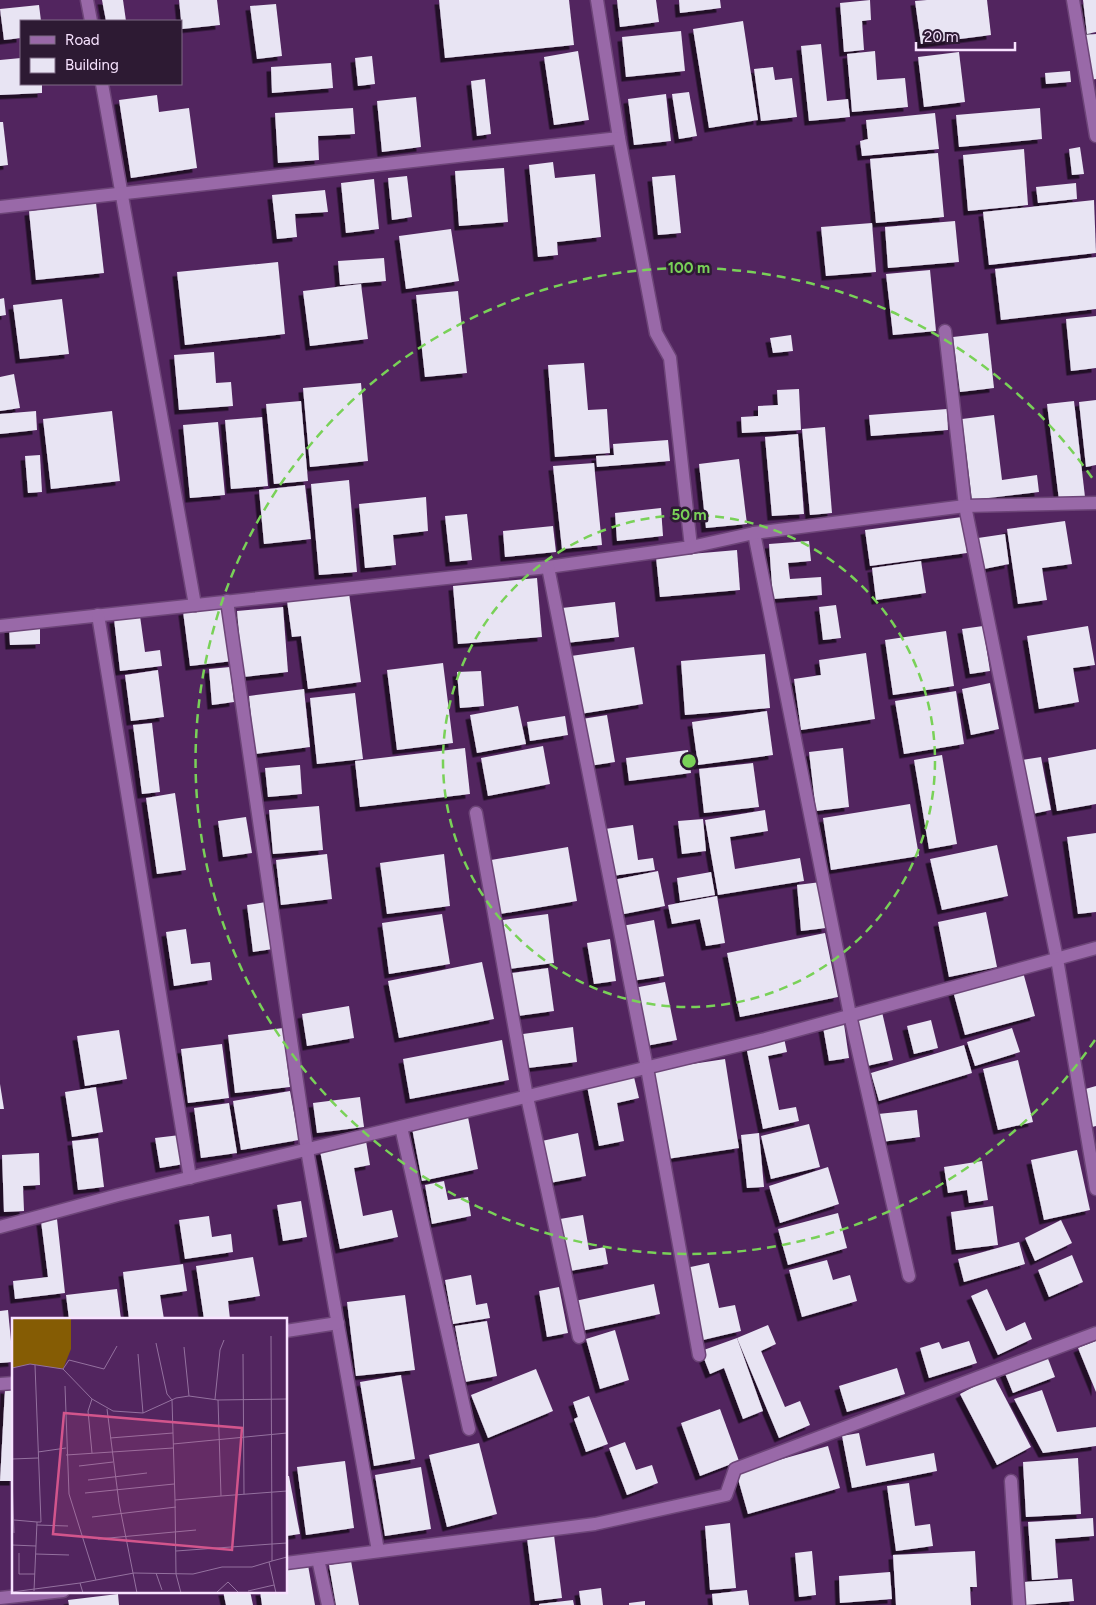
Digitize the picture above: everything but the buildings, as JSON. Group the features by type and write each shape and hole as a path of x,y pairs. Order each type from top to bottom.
{"street":[{"path":"88,0 91,20"},
{"path":"597,0 619,138 656,333 670,358 691,547"},
{"path":"1073,0 1096,136"},
{"path":"102,85 195,604"},
{"path":"0,207 619,138"},
{"path":"945,330 965,506 1057,959 1096,1189"},
{"path":"0,626 548,567 691,547 754,533 965,506 1096,503"},
{"path":"754,533 850,1015 909,1276"},
{"path":"548,567 647,1068 699,1355"},
{"path":"227,601 307,1150 378,1552"},
{"path":"98,615 190,1178"},
{"path":"476,813 527,1097 579,1336"},
{"path":"0,1227 190,1178 765,1039 1096,948"},
{"path":"401,1128 469,1429"},
{"path":"288,1331 338,1323"},
{"path":"288,1563 595,1524 726,1495 735,1468 1096,1333"},
{"path":"1011,1481 1019,1605"},
{"path":"318,1559 328,1605"},
{"path":"0,1598 54,1592"}]}
